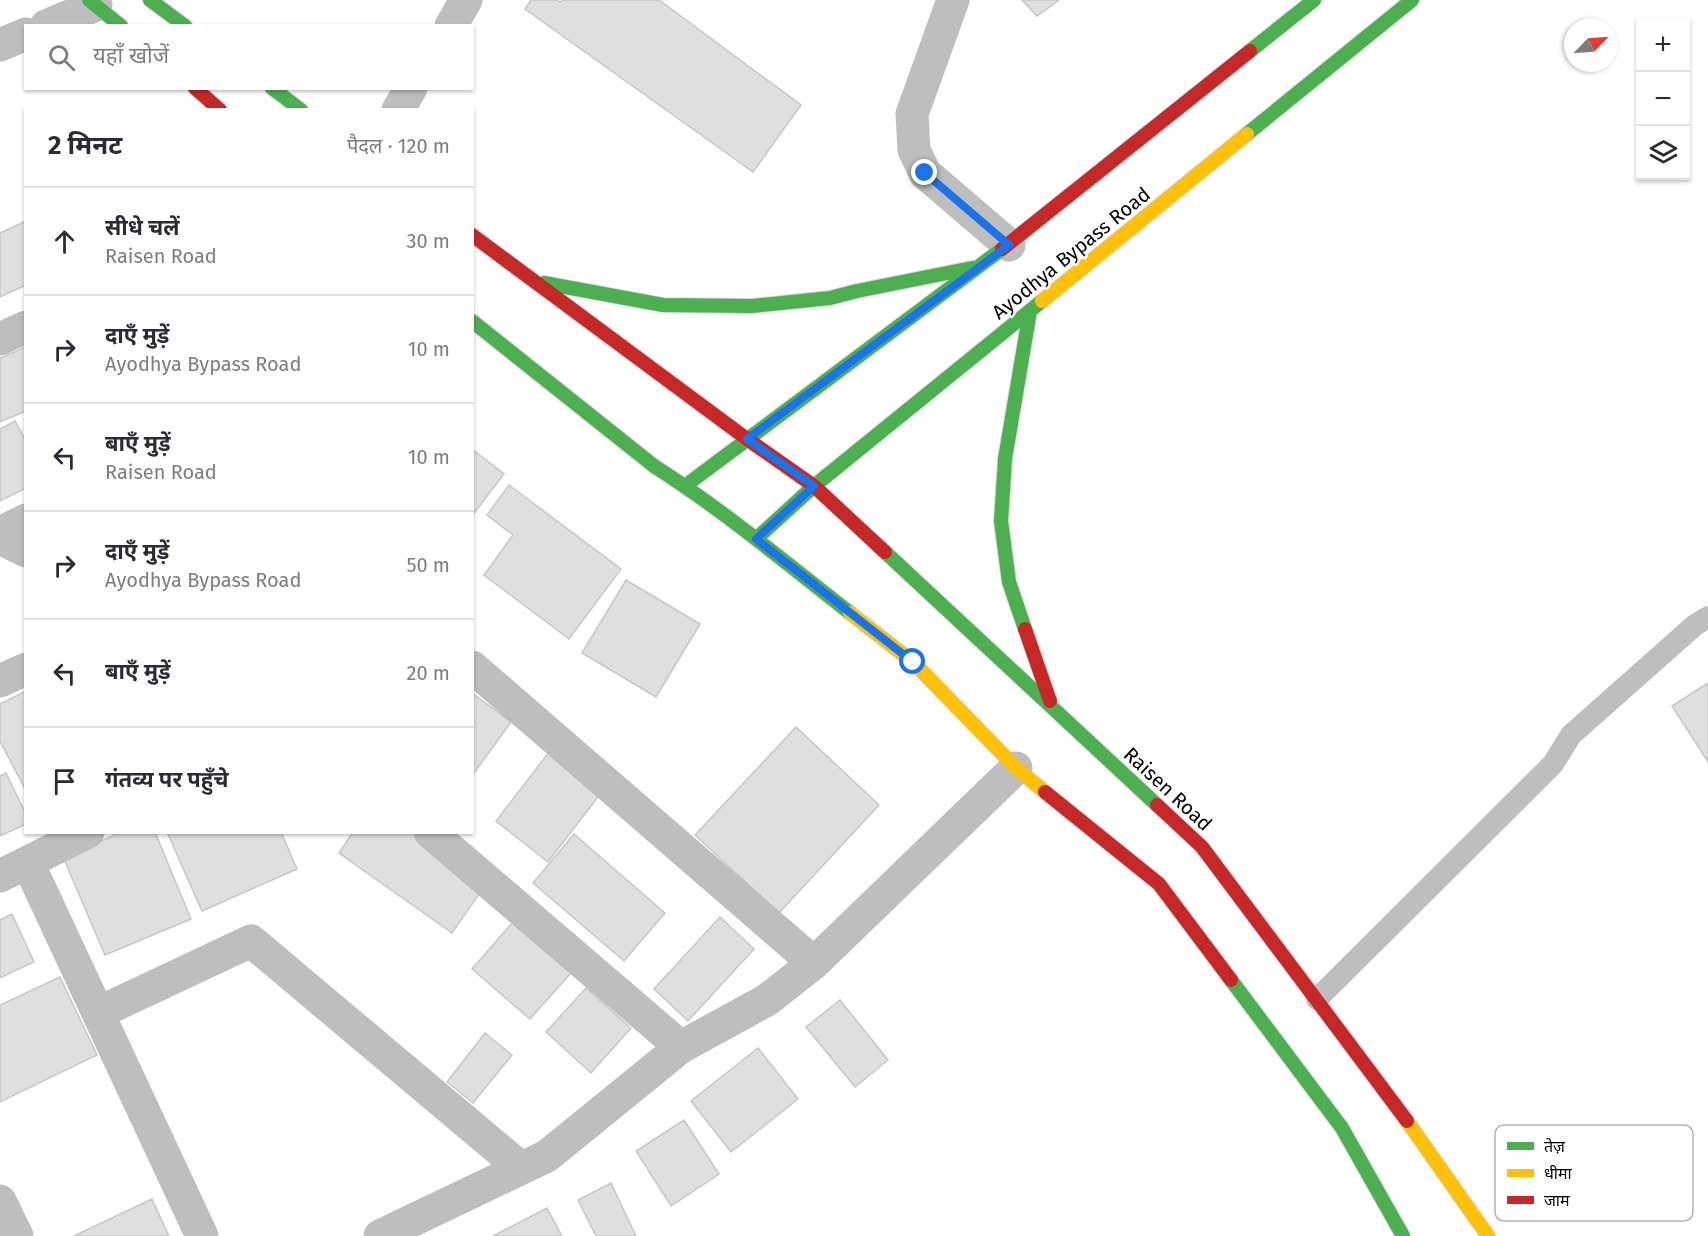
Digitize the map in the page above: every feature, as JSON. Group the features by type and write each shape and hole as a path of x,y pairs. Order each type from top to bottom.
{"main road":[{"path":"150,0 182,24"},
{"path":"685,486 1009,245 1314,0"},
{"name":"Ayodhya Bypass Road","path":"756,539 814,486 1412,0"},
{"path":"93,2 119,24"},
{"path":"197,90 218,108"},
{"path":"275,90 298,108"},
{"name":"Raisen Road","path":"474,236 814,486 1202,847 1388,1094 1488,1236"},
{"path":"536,281 663,305 752,306 830,298 981,266"},
{"path":"1030,311 1005,459 1001,521 1009,582 1052,707"},
{"path":"474,323 654,466 756,539 913,662 1016,768 1159,884 1342,1128 1403,1236"}],"street":[{"path":"452,24 466,0"},
{"path":"953,0 912,114 914,150 925,173 1009,245"},
{"path":"50,24 93,2"},
{"path":"0,45 24,35"},
{"path":"399,108 410,90"},
{"path":"0,339 24,328"},
{"path":"0,533 24,521"},
{"path":"0,537 24,550"},
{"path":"474,669 814,963"},
{"path":"0,681 24,670"},
{"path":"380,1236 547,1156 681,1047 767,1000 814,963 1016,768"},
{"path":"84,834 14,870 98,1013 202,1236"},
{"path":"432,834 681,1047"},
{"path":"98,1013 251,941 521,1168"},
{"path":"0,1201 17,1236"}],"lane":[{"path":"1317,999 1553,764 1571,735 1695,625 1708,617"}],"building":[{"path":"531,0 560,2 563,0 659,0 801,105 753,172 525,9"},
{"path":"1022,0 1059,0 1037,16"},
{"path":"24,222 24,286 0,297 0,233"},
{"path":"24,348 24,412 0,422 0,358"},
{"path":"15,421 24,437 24,489 0,501 0,429"},
{"path":"474,451 504,474 474,513"},
{"path":"509,485 621,569 569,639 484,575 513,535 487,515"},
{"path":"626,580 700,624 656,697 582,653"},
{"path":"1708,683 1708,762 1672,706"},
{"path":"24,692 24,787 0,741 0,704"},
{"path":"474,694 511,722 474,773"},
{"path":"796,727 879,805 779,913 695,835"},
{"path":"553,747 605,788 548,862 496,821"},
{"path":"6,773 24,810 24,825 0,836 0,776"},
{"path":"117,834 156,834 191,919 105,955 63,857"},
{"path":"168,834 282,834 297,869 202,911"},
{"path":"352,834 416,834 486,884 452,933 339,853"},
{"path":"574,834 665,913 624,961 533,883"},
{"path":"12,914 34,962 0,978 0,920"},
{"path":"720,917 754,949 688,1021 654,989"},
{"path":"513,922 571,973 530,1019 472,969"},
{"path":"60,977 97,1055 0,1102 0,1005"},
{"path":"586,988 631,1028 591,1073 546,1032"},
{"path":"840,1000 888,1060 855,1087 806,1027"},
{"path":"485,1033 512,1055 473,1103 447,1082"},
{"path":"758,1048 798,1099 731,1152 691,1101"},
{"path":"684,1120 719,1174 671,1206 636,1151"},
{"path":"611,1183 636,1236 596,1236 578,1200"},
{"path":"152,1199 169,1236 74,1236"},
{"path":"547,1208 562,1236 493,1236"}],"traffic: fast":[{"path":"89,0 119,24"},
{"path":"150,0 182,24"},
{"path":"1250,51 1314,0"},
{"path":"1247,134 1412,0"},
{"path":"275,90 298,108"},
{"path":"685,486 1002,249"},
{"path":"544,283 663,305 752,306 830,298 972,268"},
{"path":"756,539 814,486 1042,301"},
{"path":"1025,629 1009,582 1001,521 1005,459 1030,311"},
{"path":"474,323 654,466 729,519 850,613"},
{"path":"885,552 1157,805"},
{"path":"1231,980 1342,1128 1403,1236"}],"traffic: slow":[{"path":"1042,301 1247,134"},
{"path":"850,613 913,662 1016,768 1045,792"},
{"path":"1407,1121 1488,1236"}],"traffic: jam":[{"path":"1002,249 1250,51"},
{"path":"197,90 218,108"},
{"path":"474,236 814,486 885,552"},
{"path":"1025,629 1050,701"},
{"path":"1045,792 1159,884 1231,980"},
{"path":"1157,805 1202,847 1407,1121"}],"route":[{"path":"913,662 756,539 814,486 747,439 1009,245 925,173"}]}
